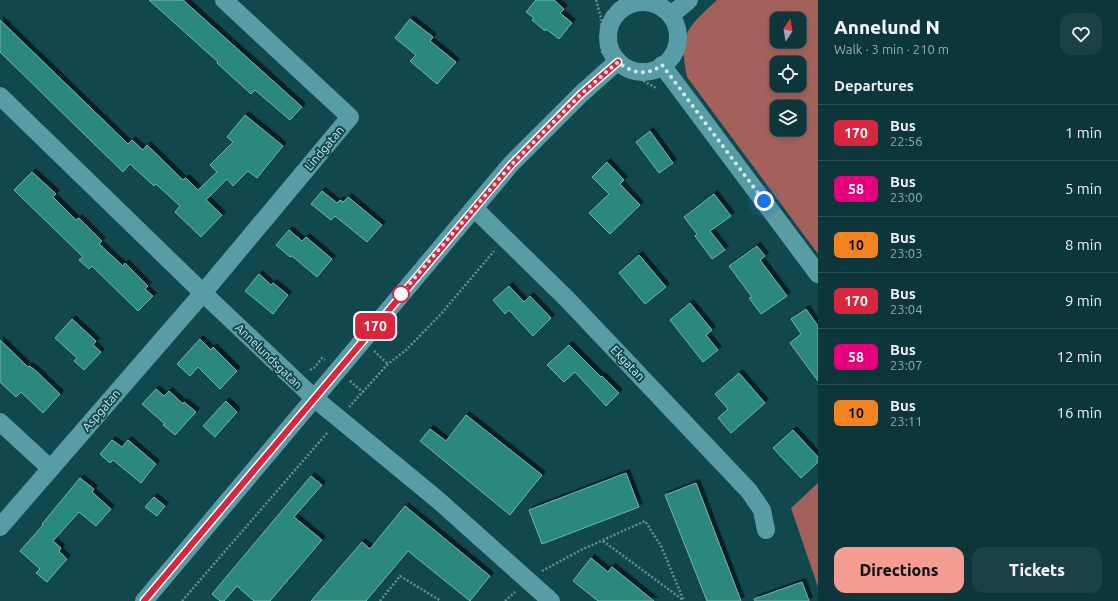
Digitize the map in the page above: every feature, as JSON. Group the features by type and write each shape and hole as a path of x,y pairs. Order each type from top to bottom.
{"street":[{"name":"Lindgatan","path":"203,293 350,117 224,0"},
{"path":"671,15 689,0"},
{"path":"144,601 512,164 581,94 615,65 615,59 608,44 608,33 615,5 634,2 649,2 662,6 671,15 677,27 677,43 668,60 655,71 640,73 615,65"},
{"path":"662,65 818,274"},
{"name":"Annelundsgatan","path":"0,96 203,293 314,398 438,500 551,601"},
{"name":"Ekgatan","path":"474,208 567,299 749,491 762,510 766,530"},
{"name":"Aspgatan","path":"0,528 50,468 203,293"},
{"path":"0,422 50,468"}],"path":[{"path":"596,0 600,18 602,53 630,76 642,80 659,90 669,92 680,89"},
{"path":"527,579 581,550 645,521 661,546 684,601 603,541"},
{"path":"380,601 400,576 441,601"}],"shaded area":[{"path":"717,0 818,0 818,254 687,77 684,62 685,41 687,33 698,18"},
{"path":"818,483 818,587 791,508"}],"building":[{"path":"149,0 183,0 302,107 290,120 255,90 251,94"},
{"path":"536,0 554,0 564,9 560,13 572,23 559,39 546,29 545,31 532,20 534,18 526,12"},
{"path":"410,19 433,37 430,41 456,62 437,84 410,61 416,55 395,38"},
{"path":"0,20 128,144 132,140 143,150 147,145 183,180 186,178 198,190 217,172 210,165 233,142 227,137 245,115 283,146 257,178 248,171 233,186 227,179 206,200 222,215 201,237 175,212 180,206 156,184 154,186 130,164 123,172 0,52"},
{"path":"650,131 673,163 659,173 636,142"},
{"path":"607,162 624,180 620,184 640,205 610,234 589,213 609,194 592,177"},
{"path":"32,172 56,194 53,197 76,220 79,218 102,241 99,244 123,266 125,263 148,286 145,289 153,296 138,311 92,266 89,269 79,260 83,257 14,190"},
{"path":"322,191 337,203 340,200 343,202 348,197 382,225 367,242 335,216 331,220 311,204"},
{"path":"714,194 731,216 710,231 725,250 712,259 695,236 697,234 684,217"},
{"path":"289,230 302,241 306,237 332,259 317,277 276,245"},
{"path":"757,246 765,256 760,260 787,296 761,314 749,298 752,297 729,266"},
{"path":"639,255 666,287 645,304 619,273"},
{"path":"259,274 271,285 273,283 288,295 273,314 245,291"},
{"path":"509,286 524,302 530,296 551,318 533,336 509,310 505,314 493,300"},
{"path":"690,303 712,330 706,335 718,350 703,362 670,320"},
{"path":"806,309 818,326 818,381 790,343 801,334 791,319"},
{"path":"72,319 96,341 93,345 101,352 84,370 74,361 77,358 55,338"},
{"path":"200,339 211,350 213,347 237,371 220,389 198,367 190,376 177,364"},
{"path":"0,340 28,367 29,366 35,370 60,394 43,413 21,392 16,397 0,382"},
{"path":"569,345 619,393 606,406 575,372 564,382 547,365"},
{"path":"739,373 765,403 731,433 718,418 728,409 715,394"},
{"path":"156,389 164,396 169,391 183,404 184,402 196,412 175,435 142,404"},
{"path":"226,401 237,412 215,437 203,426"},
{"path":"466,415 542,475 510,515 420,441 430,429 446,441"},
{"path":"793,430 818,457 818,462 801,478 773,448"},
{"path":"112,440 122,447 128,440 156,464 141,483 113,460 110,463 100,454"},
{"path":"626,473 639,507 542,544 529,510"},
{"path":"311,476 322,485 294,517 322,540 270,601 254,601 237,586 224,601 220,601 212,594"},
{"path":"80,478 94,489 92,492 111,509 96,526 79,512 53,541 61,548 59,551 67,559 47,582 36,573 40,569 20,551 43,525 42,524"},
{"path":"696,483 741,601 707,601 665,495"},
{"path":"154,497 165,506 157,516 145,507"},
{"path":"405,506 490,576 470,601 408,551 366,601 311,601 362,542 370,549"},
{"path":"591,558 608,572 612,567 654,601 598,601 573,581"},
{"path":"802,582 809,601 755,601 754,599"}],"bus line":[{"name":"170","path":"144,601 372,328 512,164 581,94 618,62"}],"route":[{"path":"401,294 512,164 581,94 618,62 626,69 640,73 655,71 662,65 764,201"}]}
